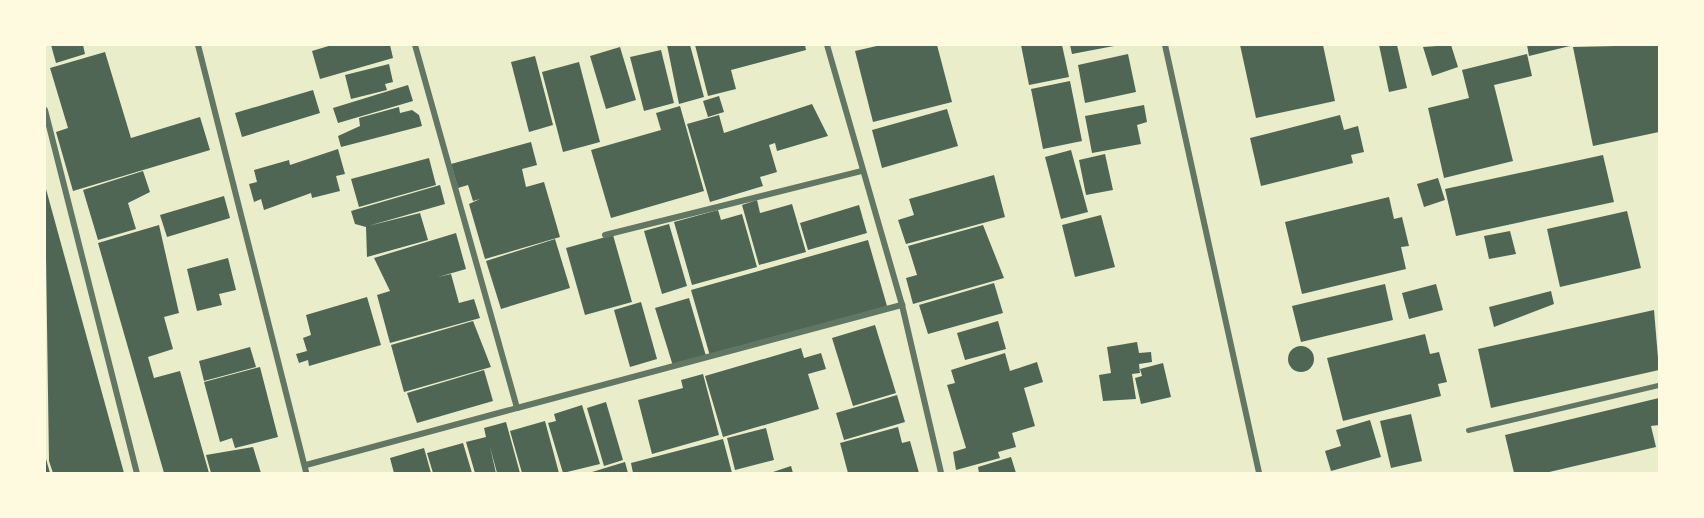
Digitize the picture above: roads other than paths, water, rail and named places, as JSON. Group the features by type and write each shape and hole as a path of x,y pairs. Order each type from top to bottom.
{"street":[{"path":"198,45 306,465 306,473"},
{"path":"415,45 518,408"},
{"path":"827,45 902,305 941,473"},
{"path":"1165,45 1260,473"},
{"path":"45,110 137,473"},
{"path":"605,235 862,171"},
{"path":"306,465 902,305"}],"lane":[{"path":"1468,430 1659,385"}]}
